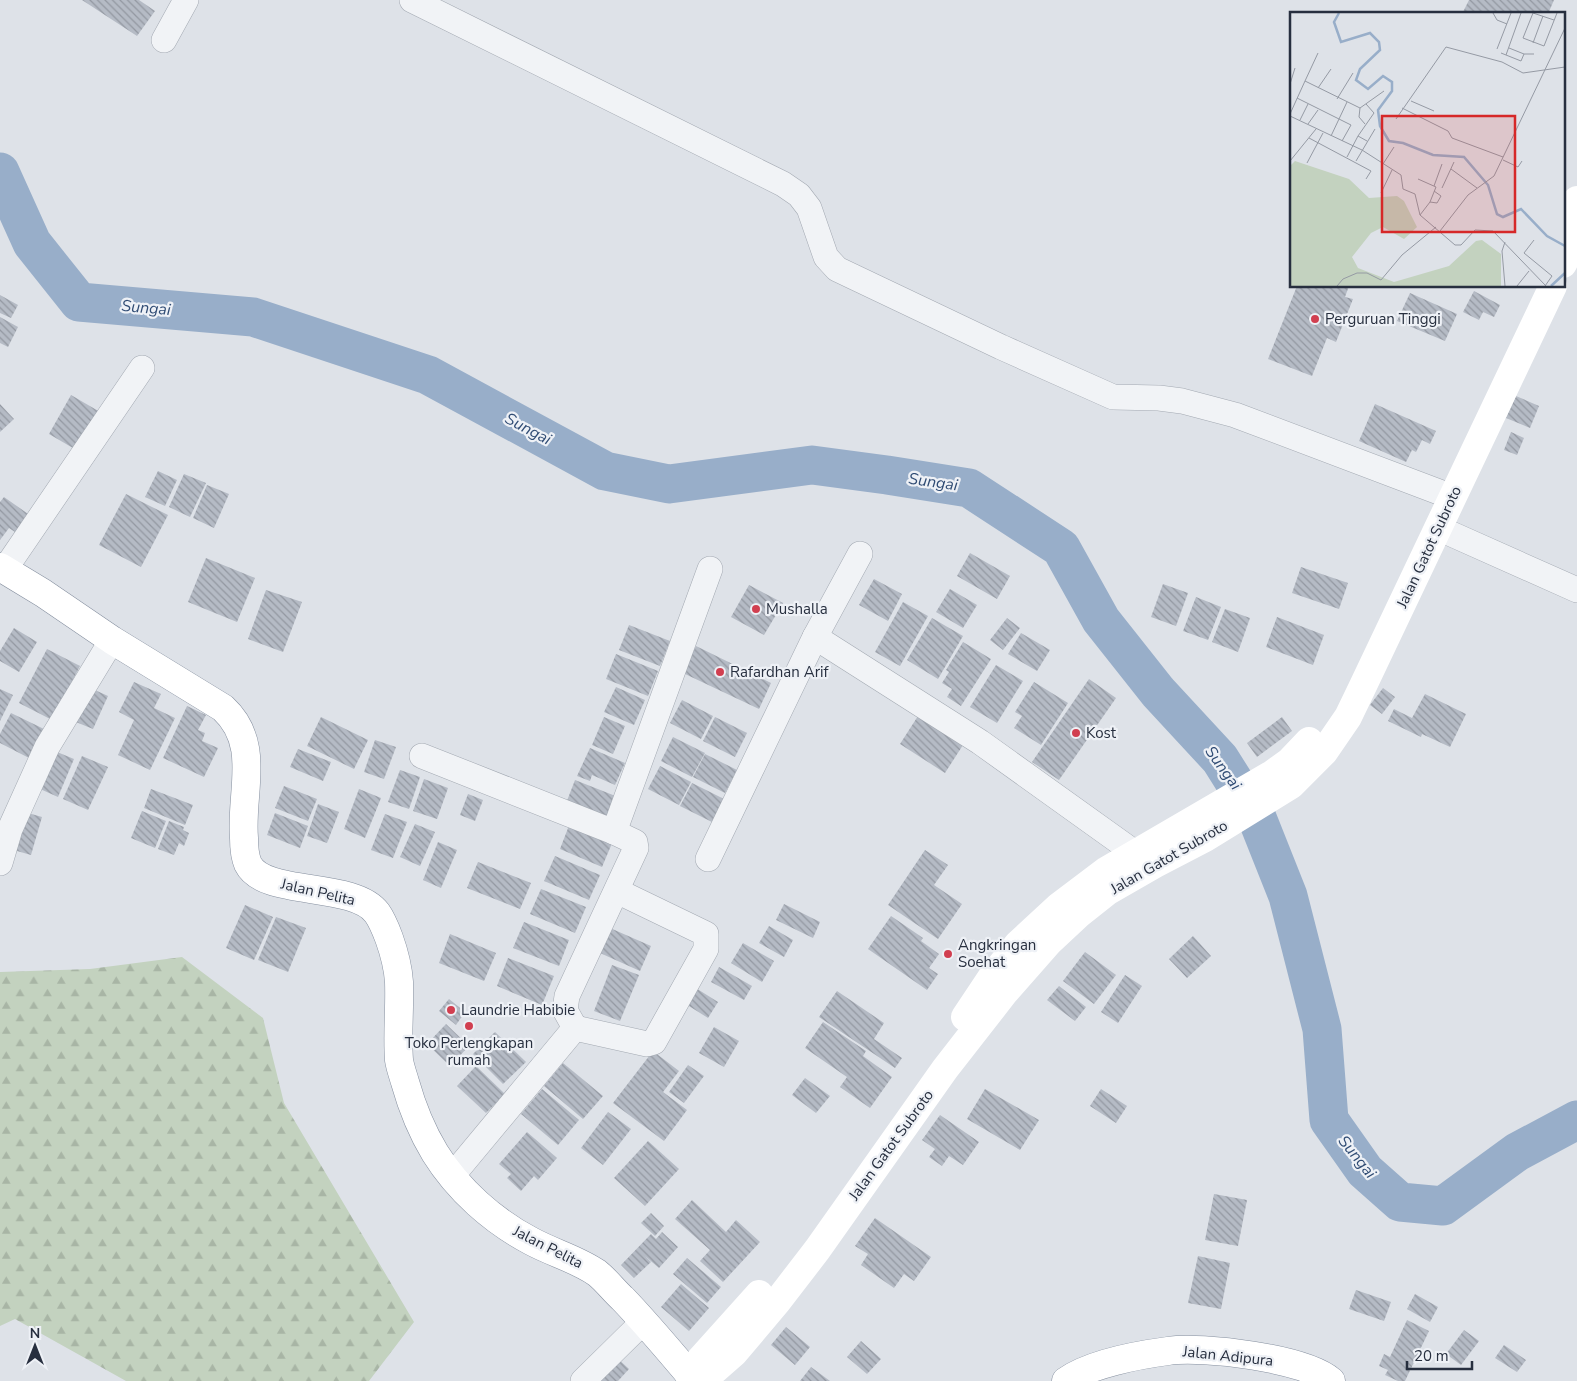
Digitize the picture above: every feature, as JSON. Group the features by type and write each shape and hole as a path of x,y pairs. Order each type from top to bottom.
{"main road":[{"path":"1564,227 1577,200"},
{"path":"1564,262 1577,235"},
{"name":"Jalan Gatot Subroto","path":"1281,779 1290,761 1303,748 1328,716 1365,649 1535,288"},
{"name":"Jalan Gatot Subroto","path":"695,1378 939,1067 1048,942 1108,891 1155,864 1200,828 1324,752 1348,717 1552,288"},
{"name":"Jalan Pelita","path":"2,568 43,593 112,640 223,708 231,716 247,755 243,828 244,847 249,865 257,875 284,884 345,895 361,902 376,912 386,930 394,951 399,980 399,1062 410,1101 420,1126 436,1154 452,1176 482,1208 503,1224 532,1241 574,1260 598,1274 644,1321 695,1378"},
{"name":"Jalan Gatot Subroto","path":"939,1067 991,978 1018,944 1058,906 1107,870 1135,853 1200,828"},
{"name":"Jalan Adipura","path":"1066,1381 1073,1376 1106,1364 1169,1350 1253,1355 1294,1364 1326,1377 1331,1381"}],"street":[{"path":"164,40 186,0"},
{"path":"412,0 783,184 799,195 809,208 826,257 837,269 1113,397 1159,398 1182,401 1235,415 1439,492"},
{"path":"2,568 142,368"},
{"path":"1438,528 1577,590"},
{"path":"708,859 815,636 860,554"},
{"path":"614,832 710,569"},
{"path":"815,636 980,742 1135,853"},
{"path":"0,863 10,829 47,747 112,640"},
{"path":"422,756 635,842 636,848 567,996 565,1010 575,1028 647,1044 654,1042 706,949 706,934 617,891"},
{"path":"452,1176 575,1028"},
{"path":"583,1381 644,1321"}],"green space":[{"path":"182,957 263,1018 284,1103 414,1322 369,1381 126,1381 15,1319 0,1326 0,972 90,969"}],"building":[{"path":"82,0 139,0 155,11 137,36"},
{"path":"1469,0 1554,0 1549,12 1463,12"},
{"name":"Perguruan Tinggi","path":"1296,288 1348,288 1345,297 1353,299 1336,342 1327,338 1312,376 1268,359"},
{"path":"1474,291 1500,305 1494,317 1483,312 1479,320 1463,312"},
{"path":"1410,293 1457,314 1445,341 1397,321"},
{"path":"0,295 18,305 11,318 0,313"},
{"path":"0,317 18,327 8,347 0,343"},
{"path":"71,395 100,412 78,451 49,434"},
{"path":"1516,396 1539,406 1530,428 1506,418"},
{"path":"0,404 14,419 0,432"},
{"path":"1375,404 1436,431 1430,444 1422,440 1416,452 1412,450 1406,462 1359,441"},
{"path":"1511,432 1524,438 1517,455 1504,450"},
{"path":"158,471 177,480 165,506 145,497"},
{"path":"184,474 206,483 190,517 169,507"},
{"path":"207,485 229,494 214,528 193,518"},
{"path":"126,494 168,515 141,567 99,545"},
{"path":"4,497 31,516 18,534 9,528 0,540 0,502"},
{"path":"970,553 1010,576 997,599 957,576"},
{"path":"206,558 255,578 237,622 188,602"},
{"path":"1301,567 1348,583 1339,609 1292,593"},
{"path":"874,579 902,594 888,621 859,605"},
{"path":"1163,584 1188,593 1176,626 1151,617"},
{"path":"749,585 783,603 764,635 731,617"},
{"path":"950,589 977,605 963,628 936,612"},
{"path":"266,590 302,602 283,652 248,639"},
{"path":"1196,597 1221,607 1208,640 1183,631"},
{"path":"903,602 928,616 900,666 875,652"},
{"path":"1225,609 1250,618 1238,652 1212,642"},
{"path":"1277,617 1324,635 1313,665 1266,647"},
{"path":"932,618 963,636 938,679 907,660"},
{"path":"1007,618 1020,628 1003,650 990,640"},
{"path":"629,625 670,641 660,666 619,650"},
{"path":"14,628 37,642 19,672 0,661 0,651"},
{"path":"1021,633 1050,650 1037,671 1008,654"},
{"path":"963,642 991,659 961,706 947,697 952,689 942,683 949,672 946,670"},
{"path":"696,646 771,683 759,709 683,673"},
{"path":"47,649 80,666 52,720 19,703"},
{"path":"616,654 658,671 648,696 606,679"},
{"path":"996,665 1023,681 997,723 970,707"},
{"path":"1089,679 1116,698 1059,780 1032,762"},
{"path":"134,682 161,694 154,708 175,718 150,770 118,755 134,720 119,712"},
{"path":"1034,682 1068,703 1041,745 1014,728 1022,716 1015,712"},
{"path":"86,686 108,696 93,729 71,720"},
{"path":"616,687 645,700 634,725 604,712"},
{"path":"1383,688 1395,697 1382,714 1370,705"},
{"path":"0,689 13,695 0,721"},
{"path":"1425,694 1466,714 1450,747 1422,734 1421,737 1388,721 1394,709 1412,718"},
{"path":"682,700 713,716 701,739 670,723"},
{"path":"187,706 206,715 198,730 205,733 202,741 218,748 204,777 163,758"},
{"path":"11,713 44,729 29,758 0,743 0,734"},
{"path":"918,716 963,745 945,773 900,744"},
{"path":"321,717 368,740 354,769 307,746"},
{"path":"604,717 625,726 613,754 592,745"},
{"path":"715,717 747,733 735,757 703,741"},
{"path":"1282,717 1292,731 1257,757 1247,743"},
{"path":"673,737 705,753 692,777 661,761"},
{"path":"375,740 396,747 384,779 364,772"},
{"path":"45,747 74,759 58,797 29,784"},
{"path":"590,748 625,763 615,785 592,775 590,781 577,776"},
{"path":"298,749 331,762 323,781 290,767"},
{"path":"705,754 737,770 725,793 693,777"},
{"path":"82,756 108,767 88,810 63,799"},
{"path":"660,766 691,782 679,805 648,789"},
{"path":"400,770 420,777 409,809 388,802"},
{"path":"424,779 448,788 437,819 413,811"},
{"path":"575,780 618,797 608,823 565,806"},
{"path":"692,783 724,799 712,822 680,806"},
{"path":"284,786 317,799 308,821 275,808"},
{"path":"151,789 193,805 185,825 144,808"},
{"path":"359,789 381,798 365,838 344,829"},
{"path":"468,794 483,800 475,821 460,815"},
{"path":"318,804 339,812 327,843 307,836"},
{"path":"14,809 42,817 31,855 3,847"},
{"path":"142,811 166,821 155,848 131,838"},
{"path":"275,813 308,826 300,848 267,835"},
{"path":"385,814 407,822 393,858 371,850"},
{"path":"169,821 184,827 183,830 189,833 184,846 179,843 174,855 158,849"},
{"path":"570,823 613,841 602,867 560,849"},
{"path":"415,824 435,832 420,866 400,857"},
{"path":"438,842 457,850 441,888 423,880"},
{"path":"925,850 948,865 934,885 962,904 938,939 888,905"},
{"path":"555,856 600,875 589,900 544,881"},
{"path":"478,862 531,883 520,909 467,888"},
{"path":"541,889 586,907 575,933 530,914"},
{"path":"784,904 820,922 813,938 776,920"},
{"path":"245,905 273,917 254,960 226,948"},
{"path":"891,916 923,938 921,941 939,954 929,968 938,974 927,990 868,949"},
{"path":"276,917 306,928 288,972 258,960"},
{"path":"524,922 569,940 559,966 513,948"},
{"path":"769,926 793,940 784,957 759,943"},
{"path":"610,928 651,946 640,971 600,953"},
{"path":"450,934 496,953 484,981 439,963"},
{"path":"1193,936 1211,956 1187,978 1169,959"},
{"path":"743,943 774,961 762,982 731,963"},
{"path":"1085,952 1116,975 1094,1004 1063,981"},
{"path":"508,958 554,976 542,1005 497,986"},
{"path":"612,965 639,975 620,1021 594,1011"},
{"path":"719,967 752,986 744,1000 711,982"},
{"path":"1125,975 1142,986 1118,1023 1101,1012"},
{"path":"691,985 718,1002 708,1018 681,1001"},
{"path":"1059,986 1086,1007 1075,1021 1047,1000"},
{"path":"837,991 884,1023 874,1039 902,1058 895,1068 819,1017"},
{"path":"449,999 465,1012 456,1025 439,1011"},
{"path":"823,1022 866,1051 863,1056 892,1077 870,1108 840,1087 847,1077 805,1048"},
{"path":"446,1024 469,1046 450,1066 427,1044"},
{"path":"714,1027 739,1041 724,1067 699,1053"},
{"path":"495,1032 526,1062 503,1084 473,1054"},
{"path":"653,1051 679,1071 663,1092 687,1110 664,1141 613,1103"},
{"path":"563,1063 603,1096 583,1119 544,1086"},
{"path":"688,1065 704,1076 684,1103 669,1092"},
{"path":"476,1066 505,1094 486,1113 457,1086"},
{"path":"805,1078 830,1096 816,1113 792,1095"},
{"path":"542,1089 579,1120 558,1145 521,1114"},
{"path":"985,1089 1039,1120 1020,1150 967,1119"},
{"path":"1101,1089 1127,1106 1116,1123 1090,1106"},
{"path":"608,1112 631,1129 603,1165 581,1148"},
{"path":"940,1115 979,1142 963,1165 949,1156 942,1166 929,1157 935,1149 922,1140"},
{"path":"527,1132 557,1158 538,1180 534,1176 521,1191 507,1178 511,1174 499,1164"},
{"path":"648,1141 679,1169 645,1206 614,1178"},
{"path":"1214,1194 1247,1200 1238,1246 1205,1240"},
{"path":"692,1200 726,1232 736,1220 760,1242 723,1282 700,1261 710,1250 675,1219"},
{"path":"651,1213 664,1226 655,1236 641,1223"},
{"path":"875,1218 931,1257 914,1281 904,1274 894,1288 861,1265 868,1254 855,1246"},
{"path":"662,1232 678,1247 659,1268 645,1256 651,1262 634,1278 621,1265 651,1234 656,1239"},
{"path":"1198,1256 1230,1263 1221,1309 1188,1303"},
{"path":"687,1258 721,1287 707,1303 673,1274"},
{"path":"681,1284 709,1308 689,1331 661,1307"},
{"path":"1356,1290 1391,1302 1384,1321 1349,1309"},
{"path":"1415,1294 1438,1307 1430,1322 1407,1309"},
{"path":"1407,1320 1429,1331 1405,1381 1398,1381 1385,1375 1388,1370 1379,1366 1384,1354 1390,1357"},
{"path":"786,1327 810,1347 795,1365 771,1345"},
{"path":"1464,1330 1479,1341 1461,1365 1446,1354"},
{"path":"861,1341 881,1359 867,1374 847,1357"},
{"path":"1504,1345 1526,1360 1517,1372 1495,1358"},
{"path":"616,1357 629,1369 618,1381 598,1381"},
{"path":"811,1367 830,1381 800,1381"}],"waterway":[{"name":"Sungai","path":"0,172 32,243 79,302 253,317 428,375 605,471 669,484 812,465 969,488 1061,548 1101,620 1158,692 1220,759 1257,818 1288,896 1322,1029 1329,1120 1365,1171 1400,1202 1443,1206 1517,1152 1577,1120"}],"place":[{"name":"Perguruan Tinggi","path":"1315,319"},
{"name":"Mushalla","path":"756,609"},
{"name":"Rafardhan Arif","path":"720,672"},
{"name":"Kost","path":"1076,733"},
{"name":"Angkringan Soehat","path":"948,954"},
{"name":"Laundrie Habibie","path":"451,1010"},
{"name":"Toko Perlengkapan rumah","path":"469,1026"}]}
